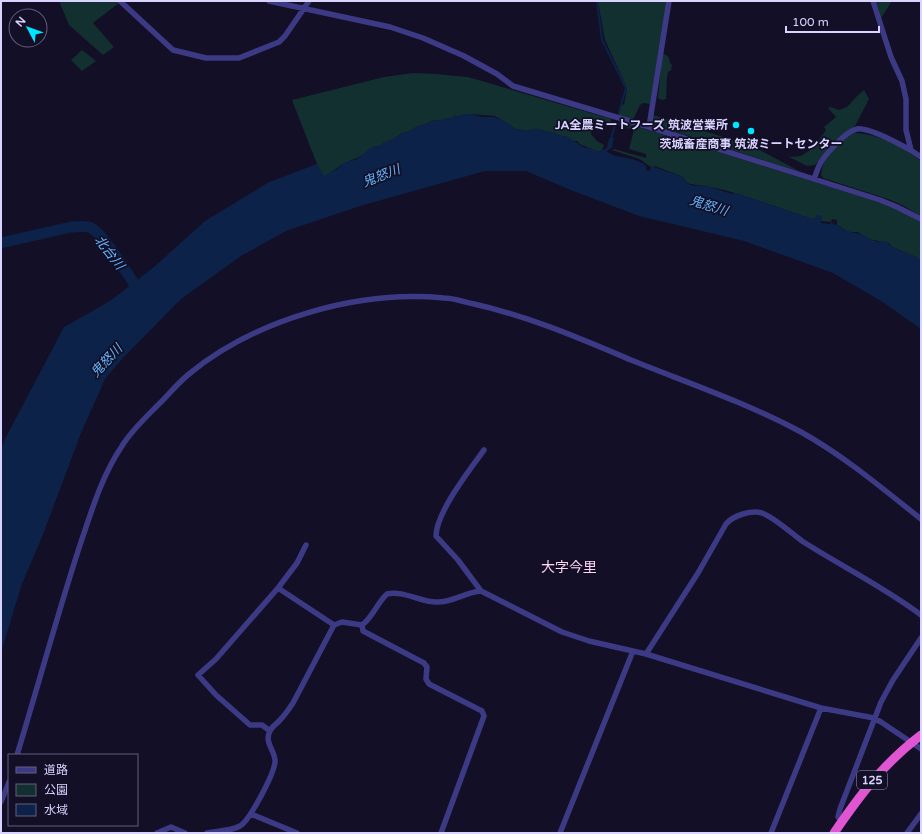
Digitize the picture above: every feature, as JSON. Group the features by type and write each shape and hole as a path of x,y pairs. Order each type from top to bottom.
{"highway":[{"name":"125","path":"834,833 869,783 896,756 921,735"}],"street":[{"path":"120,1 173,50 206,58 239,58 279,42 285,36 302,9 309,1"},
{"path":"269,1 390,27 419,36 464,56 497,74 513,86 649,126 880,200 921,219"},
{"path":"649,126 669,1"},
{"path":"873,1 891,57 902,81 906,99 906,130 911,150"},
{"path":"814,179 821,163 830,151 845,135 857,130 869,131 911,150 921,157"},
{"path":"17,754 59,613 95,500 106,472 123,443 188,375 217,353 254,333 336,304 388,297 445,298 503,310 700,387 778,420 830,449 919,516"},
{"path":"484,450 453,495 436,529 436,536 458,560 481,591 562,632 589,642 646,654 821,708 874,718 921,749"},
{"path":"646,654 698,573 726,524 730,520 749,512 763,513 771,517 802,541 899,599 921,615"},
{"path":"270,731 262,725 250,725 216,695 198,675 216,659 278,588 297,563 306,545"},
{"path":"278,588 334,625"},
{"path":"362,625 369,618 379,602 387,594 397,593 436,602 449,601 467,594 481,591"},
{"path":"207,833 236,828 246,821 251,814 275,764 274,753 268,742 270,731 290,708 334,625 342,622 362,625"},
{"path":"362,625 363,631 424,663 427,667 426,679 429,684 482,712 484,716 441,833"},
{"path":"842,821 838,817 840,809 874,718 893,680 921,638"},
{"path":"560,833 633,651"},
{"path":"771,833 821,708"},
{"path":"911,743 921,729"},
{"path":"1,802 8,785"},
{"path":"251,814 297,833"},
{"path":"907,833 921,814"},
{"path":"157,833 171,826 185,833"}],"green space":[{"path":"59,1 116,1 119,3 93,23 114,47 103,55 69,25"},
{"path":"598,1 667,1 650,104 643,103 640,105 632,120 618,116 622,104 624,105 627,88 605,40"},
{"path":"876,1 892,1 881,18"},
{"path":"82,50 96,61 82,71 71,60"},
{"path":"663,54 668,56 672,65 671,70 667,75 666,99 662,100 658,98"},
{"path":"413,73 468,77 611,119 611,123 594,119 591,134 597,141 604,145 602,150 598,152 580,144 577,141 572,141 567,137 555,133 535,129 527,131 516,129 495,116 470,114 454,116 452,118 443,119 442,121 434,120 418,126 408,132 402,133 380,146 372,148 324,177 317,164 292,100 384,77"},
{"path":"864,90 869,99 855,126 839,138 815,165 807,166 789,157 801,156 817,143 826,130 824,127 836,117 828,108 830,107 839,110 847,107"},
{"path":"653,115 736,141 750,144 755,143 758,149 801,172 654,125 652,122"},
{"path":"619,121 865,198 903,213 921,222 921,261 916,257 892,247 889,243 868,239 858,232 846,231 837,224 837,220 832,219 831,222 821,221 816,218 809,218 735,193 690,184 686,182 683,177 655,166 652,168 639,159 612,150 614,149 646,158 646,154 629,149 634,130 618,125"},
{"path":"854,133 872,135 881,138 898,146 921,161 921,216 888,199 823,178 821,175 826,159 842,142"}],"water":[{"name":"鬼怒川","path":"464,114 494,117 506,122 516,129 527,131 535,129 555,133 570,138 583,147 594,149 598,152 607,148 609,138 614,138 612,147 607,152 642,162 646,166 646,170 649,171 651,167 654,167 683,177 686,182 692,185 704,185 732,194 735,193 809,218 814,219 817,215 820,215 822,217 821,223 830,224 832,222 834,225 837,224 847,231 862,234 872,240 881,242 886,241 892,247 916,257 921,261 921,329 881,301 833,273 744,241 639,216 526,171 485,171 360,206 286,231 241,256 181,299 122,359 105,379 81,433 42,537 22,584 1,652 1,449 64,327 110,301 154,267 205,221 269,182 317,164 324,176 346,162 357,159 371,148 380,146 402,133 408,132 418,126 434,120 442,121 443,119 452,118 454,115 459,116"}],"pier":[{"path":"610,149 612,150 610,151 616,154 641,160 647,165 648,168 649,166 651,168 649,171 646,170 646,166 642,163 633,159 615,156 606,151"}],"waterway":[{"path":"597,1 602,40 626,88 619,112"},
{"path":"611,139 615,125"},
{"name":"北台川","path":"1,243 71,227 91,228 99,234 112,250 141,295"}],"place":[{"name":"JA全農ミートフーズ 筑波営業所","path":"736,125"},
{"name":"茨城畜産商事 筑波ミートセンター","path":"751,131"}],"district":[{"name":"大字今里","path":"569,567"}]}
